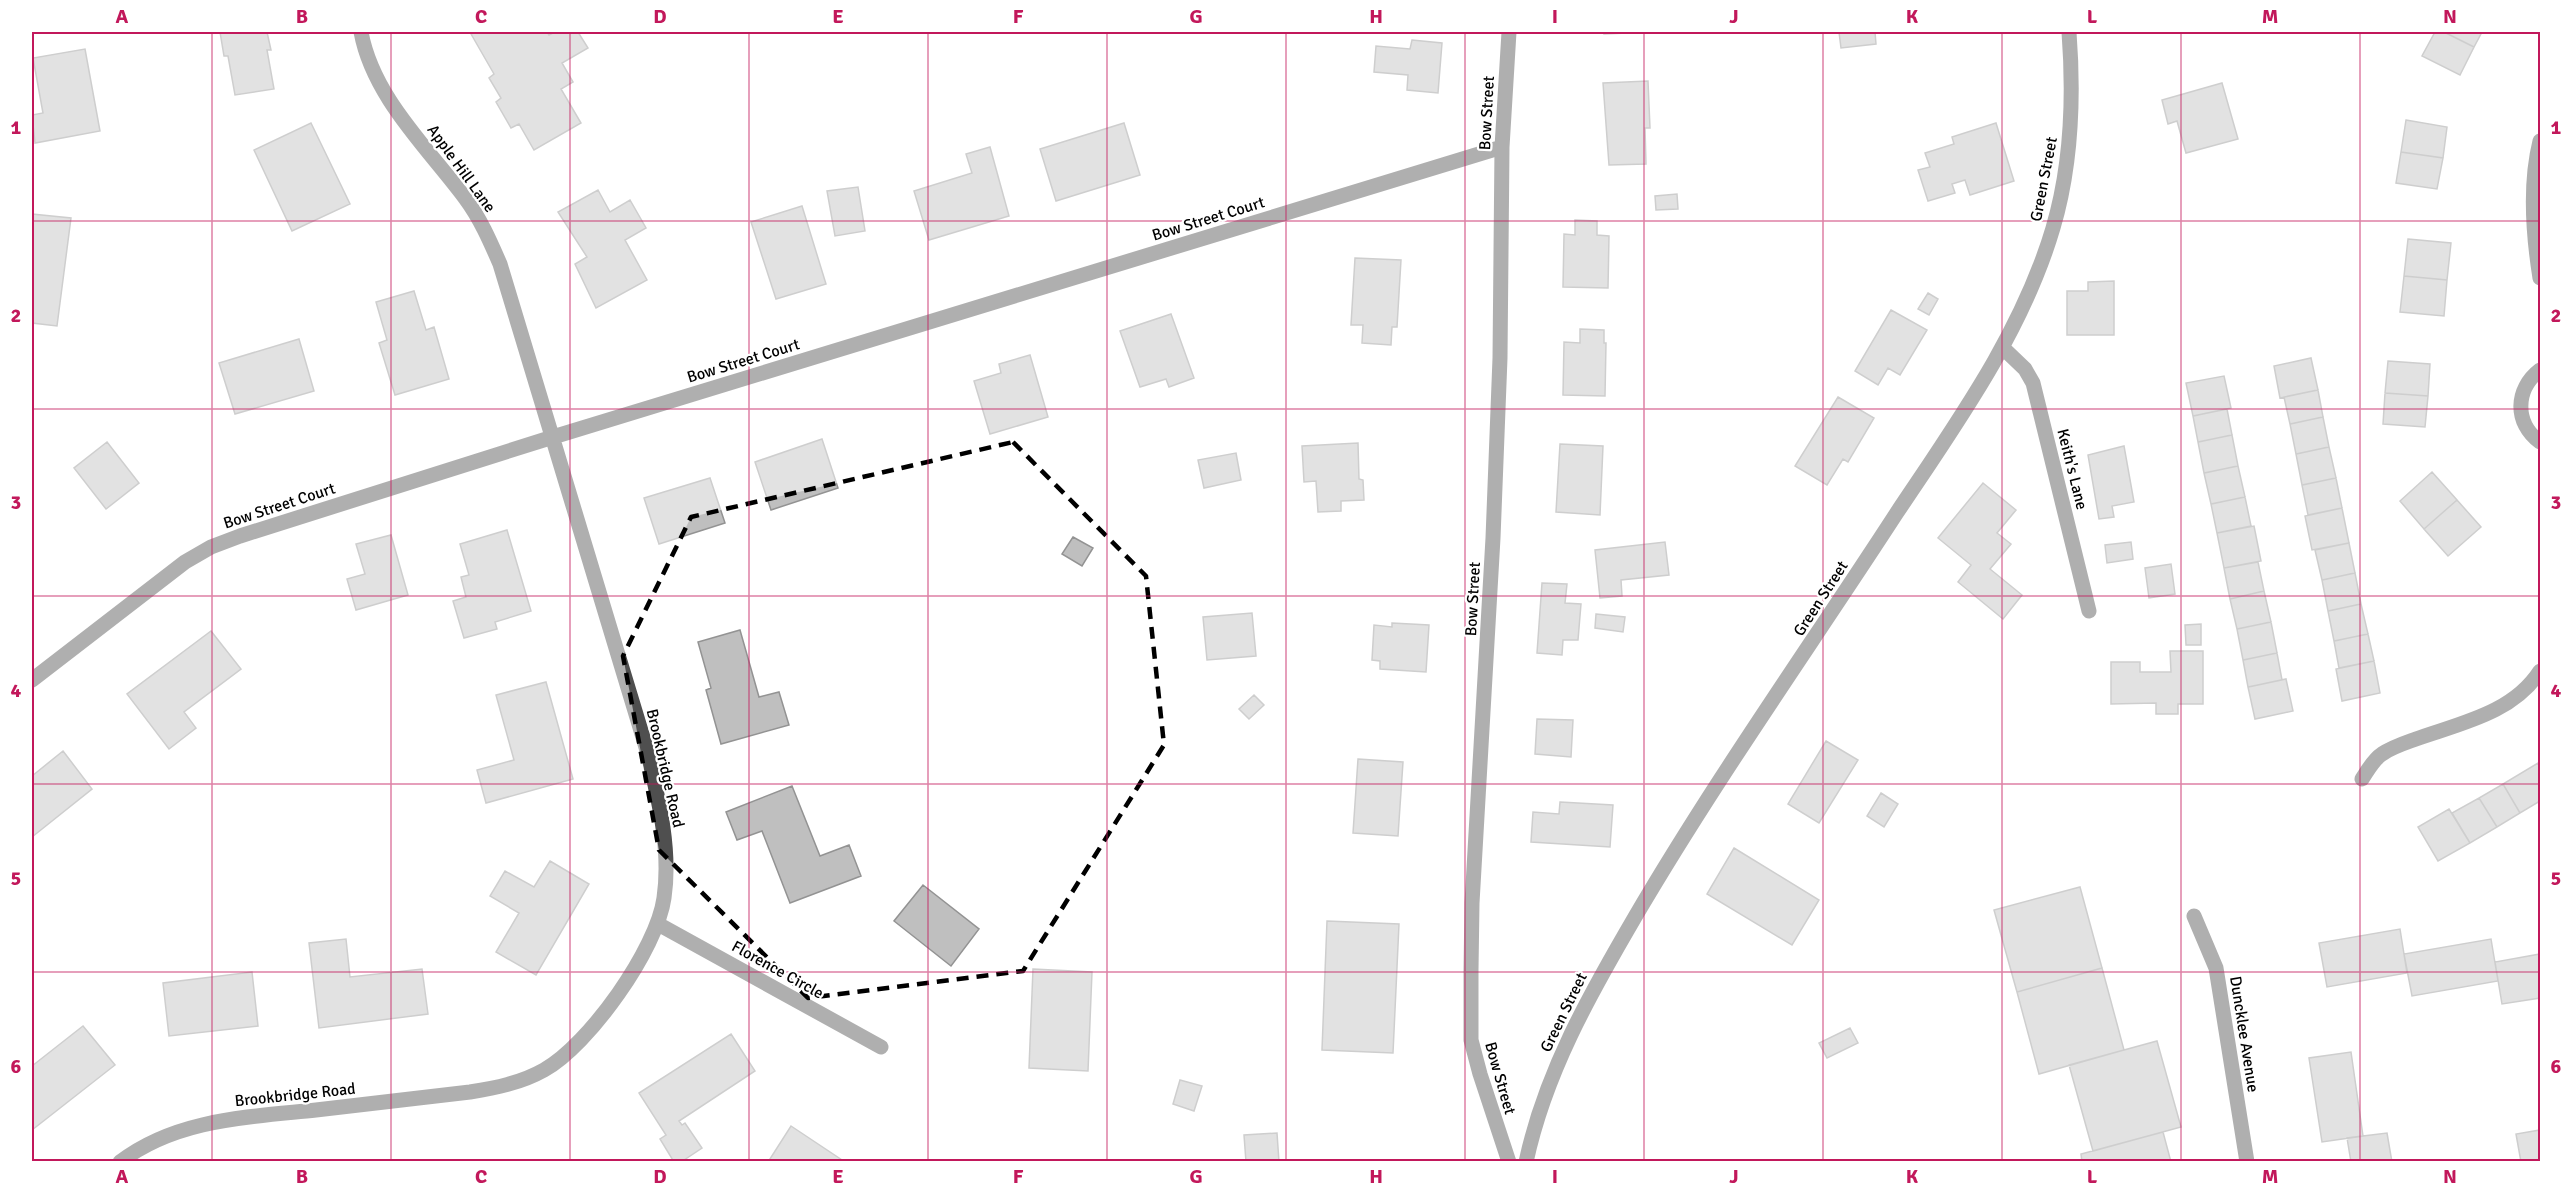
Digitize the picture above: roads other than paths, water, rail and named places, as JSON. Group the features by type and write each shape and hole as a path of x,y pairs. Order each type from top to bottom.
{"street":[{"name":"Apple Hill Lane","path":"361,32 370,63 384,92 466,200 491,243 553,437"},
{"name":"Bow Street","path":"1509,32 1502,147 1500,358 1486,681 1472,903 1471,1028 1480,1074 1509,1161"},
{"name":"Green Street","path":"1526,1161 1550,1080 1599,978 1664,868 1919,479 2002,348 2040,265 2059,205 2070,130 2069,32"},
{"path":"2541,141 2534,193 2541,278"},
{"name":"Bow Street Court","path":"32,680 185,562 211,547 251,532 553,437 1502,147"},
{"name":"Keith's Lane","path":"2002,348 2025,369 2033,383 2089,611"},
{"path":"2541,370 2528,381 2520,405 2523,422 2533,436 2541,442"},
{"name":"Brookbridge Road","path":"120,1161 166,1136 209,1122 470,1092 523,1080 560,1060 582,1039 619,991 658,924 664,901 666,862 658,797 648,754 553,437"},
{"path":"2362,779 2381,754 2394,747 2480,717 2510,703 2523,693 2541,671"},
{"name":"Duncklee Avenue","path":"2194,916 2216,968 2247,1161"},
{"name":"Florence Circle","path":"658,924 881,1047"}]}
